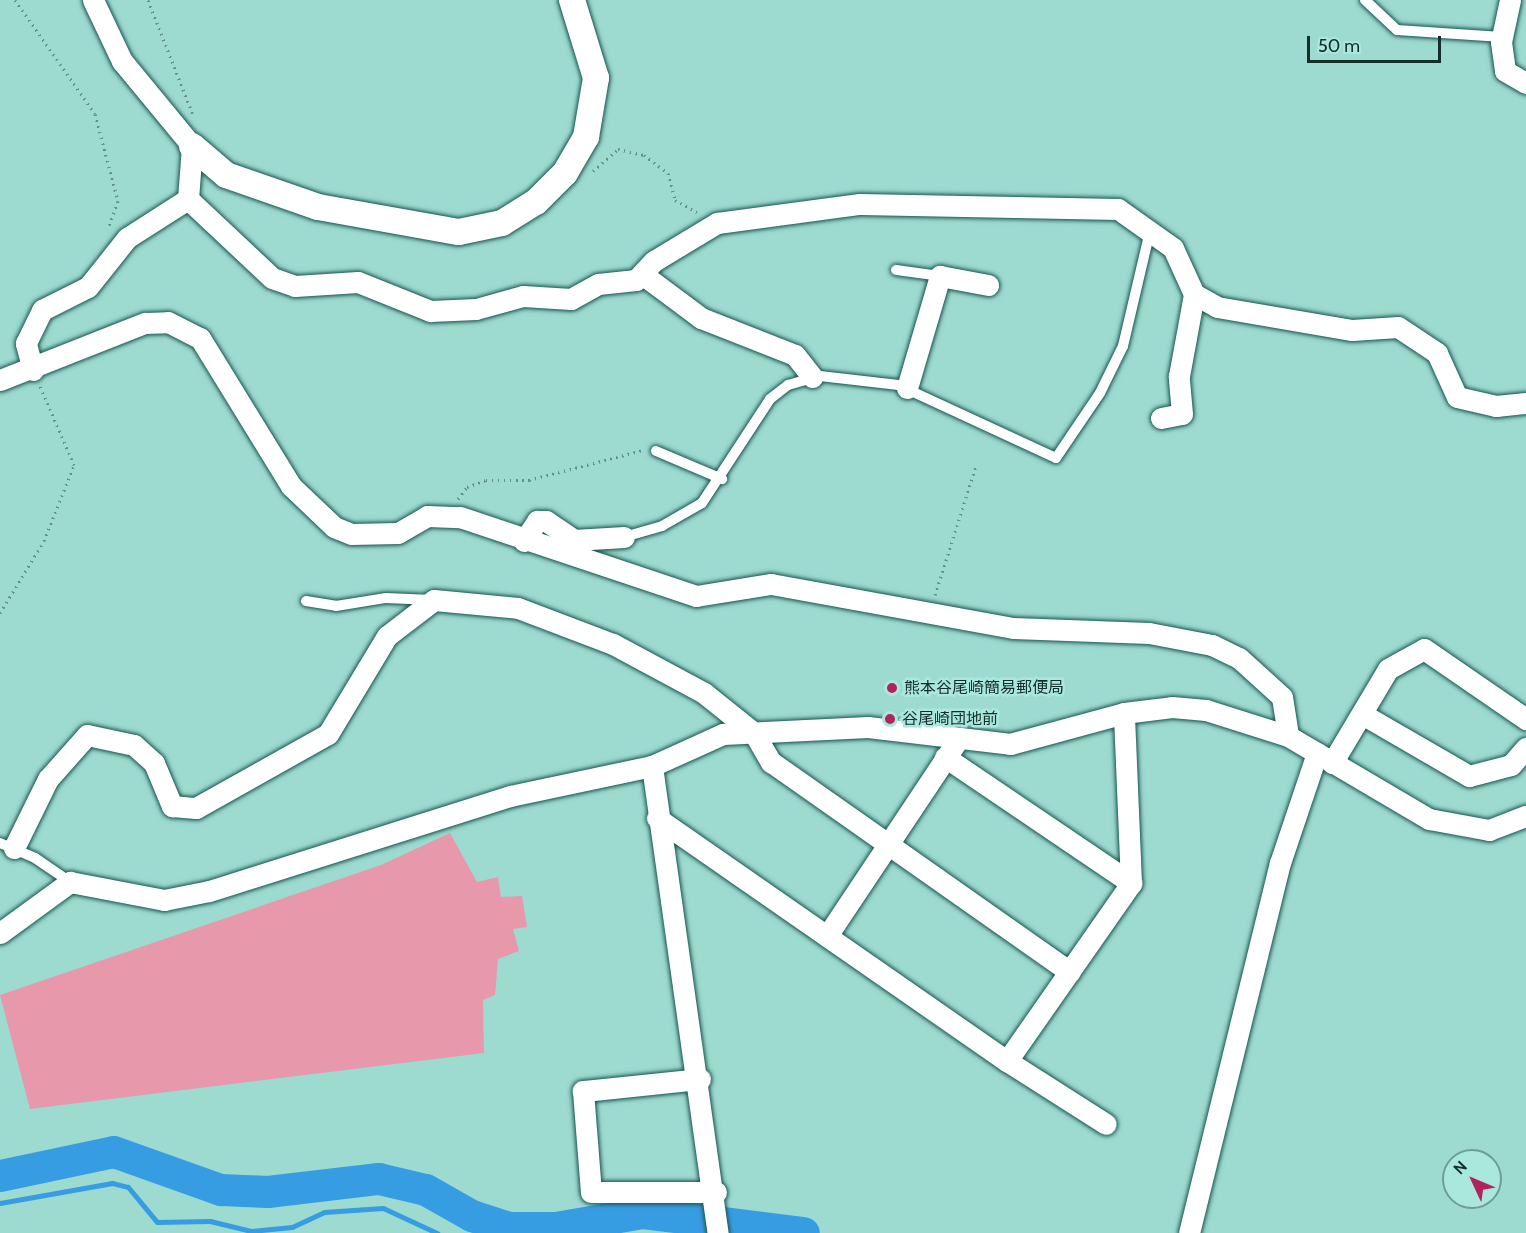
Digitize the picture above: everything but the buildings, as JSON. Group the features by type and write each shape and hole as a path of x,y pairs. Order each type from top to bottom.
{"street":[{"path":"93,0 122,61 192,146 226,175 318,207 459,232 502,223 536,202 565,173 586,137 596,78 572,0"},
{"path":"1510,0 1502,37 1505,71 1526,83"},
{"path":"188,199 192,146"},
{"path":"188,199 272,278 295,286 358,282 430,311 476,309 523,296 571,299 598,284 636,280 717,223 860,204 1118,209 1173,248 1194,294 1217,308 1352,330 1398,327 1437,353 1457,397 1496,406 1526,403"},
{"path":"33,370 26,343 42,310 88,287 127,238 188,199"},
{"path":"642,274 701,318 795,355 812,377"},
{"path":"906,388 940,276 988,285"},
{"path":"1161,418 1182,414 1185,397 1179,376 1194,294"},
{"path":"0,380 33,370 145,323 185,328 200,338 291,486 334,527 351,534 398,533 427,516 449,516 696,596 771,585 930,611 1012,628 1149,633 1212,645 1239,658 1281,697 1288,736"},
{"path":"524,541 529,528 546,521 574,540 624,537"},
{"path":"7,846 48,779 87,735 134,745 154,763 172,806 196,808 328,734 387,636 434,600 518,608 613,644 704,693 754,733 771,762 890,843 1070,972"},
{"path":"1188,1233 1280,863 1324,758 1362,714 1388,669 1424,649 1526,719"},
{"path":"0,933 70,882 164,900 510,796 652,766 723,734 868,727 1010,744 1124,713 1172,707 1206,710 1288,736 1429,819 1465,829 1489,831 1526,816"},
{"path":"1007,1061 1131,882 1124,713"},
{"path":"1362,714 1469,776 1511,765 1526,748"},
{"path":"827,936 959,738"},
{"path":"945,757 1131,882"},
{"path":"652,766 657,818 700,1079 716,1194 718,1233"},
{"path":"657,818 1007,1061 1106,1124"},
{"path":"700,1079 583,1091 591,1192 716,1194"}],"lane":[{"path":"1365,0 1397,30 1502,37"},
{"path":"624,537 684,516 713,494 722,479 732,450 770,399 812,377 906,388 1056,458 1100,393 1123,346 1150,231"},
{"path":"896,270 940,276"},
{"path":"656,451 722,479"},
{"path":"306,601 336,606 386,598 434,600"},
{"path":"7,846 70,882"}],"path":[{"path":"15,0 95,114 118,201 107,233"},
{"path":"148,0 187,92 194,121 192,146"},
{"path":"586,177 618,149 644,155 668,173 675,200 717,223"},
{"path":"0,613 44,541 74,465 33,370"},
{"path":"449,516 467,488 486,480 529,480 605,461 633,448 656,451"},
{"path":"930,611 976,466"}],"shaded area":[{"path":"450,833 477,882 498,877 501,897 522,896 527,927 513,929 519,951 498,959 495,995 483,1000 484,1053 30,1109 0,995 381,865"}],"waterway":[{"path":"0,1176 114,1152 221,1190 268,1192 379,1179 426,1190 472,1216 508,1228 556,1228 643,1213 804,1233"},
{"path":"0,1203 112,1183 128,1187 157,1222 210,1221 251,1231 292,1227 324,1212 383,1208 437,1233"},
{"path":"693,1233 698,1220"},
{"path":"738,1226 738,1233"}],"place":[{"name":"熊本谷尾崎簡易郵便局","path":"892,688"},
{"name":"谷尾崎団地前","path":"890,719"}]}
